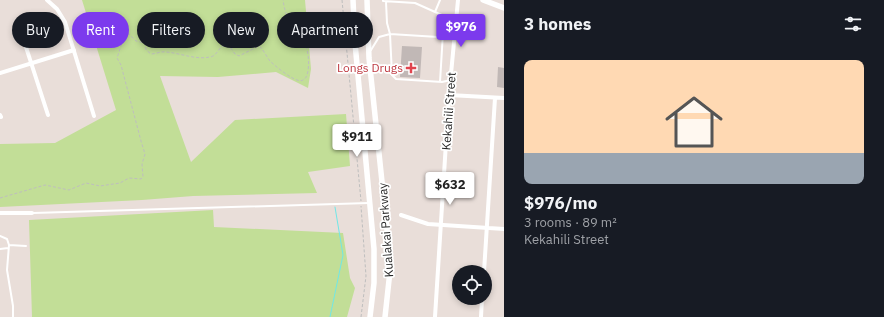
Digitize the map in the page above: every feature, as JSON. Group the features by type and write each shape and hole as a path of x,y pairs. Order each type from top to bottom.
{"main road":[{"name":"Kualakai Parkway","path":"353,0 355,43 375,264 370,317"},
{"name":"Kualakai Parkway","path":"366,0 369,52 390,271 385,317"},
{"path":"483,0 504,8"}],"street":[{"path":"47,0 57,9 63,18 94,116"},
{"name":"Kekahili Street","path":"435,317 454,38 458,0"},
{"path":"26,48 48,115"},
{"path":"0,73 74,50"},
{"path":"450,95 504,98"},
{"path":"484,265 495,98"},
{"path":"0,213 32,213"},
{"path":"402,216 422,222 441,225 504,229"},
{"path":"481,317 482,305"}],"lane":[{"path":"383,0 386,2 395,1 415,3 444,16 440,82"},
{"path":"435,12 440,0"},
{"path":"386,2 387,23 390,34 392,75 396,79 440,82 451,80"},
{"path":"369,52 379,37 390,34 454,38"},
{"path":"32,213 370,203"},
{"path":"0,236 6,239 9,245 7,270 13,306 13,317"},
{"path":"9,245 26,246"},
{"path":"0,249 8,248"}],"path":[{"path":"0,198 45,185 69,190 86,183 100,186 120,183 129,178 144,177 142,164 145,153 140,141 121,65 117,58 123,40 123,32 128,33 136,41 145,43 146,50 151,54 163,51 193,57 208,58 214,56 221,46 226,45 239,56 259,46 270,60 278,67 295,79 300,81 305,79 308,75 309,69 306,45 287,17 283,0"},
{"path":"342,0 361,203 366,276 361,317"}],"green space":[{"path":"82,0 305,0 306,12 277,12 277,48 309,48 311,69 308,88 276,72 218,77 160,76 191,162 235,120 346,114 350,166 308,172 317,193 193,196 0,207 0,144 55,143 116,110 97,48 129,48 129,12 86,12"},
{"path":"213,210 214,227 343,233 350,278 355,288 347,317 32,317 29,220"}],"building":[{"path":"402,46 422,47 420,78 400,77"},
{"path":"498,67 504,68 504,88 497,87"}],"waterway":[{"path":"330,317 343,255 335,207"}],"place":[{"name":"Longs Drugs","path":"411,68"}]}
